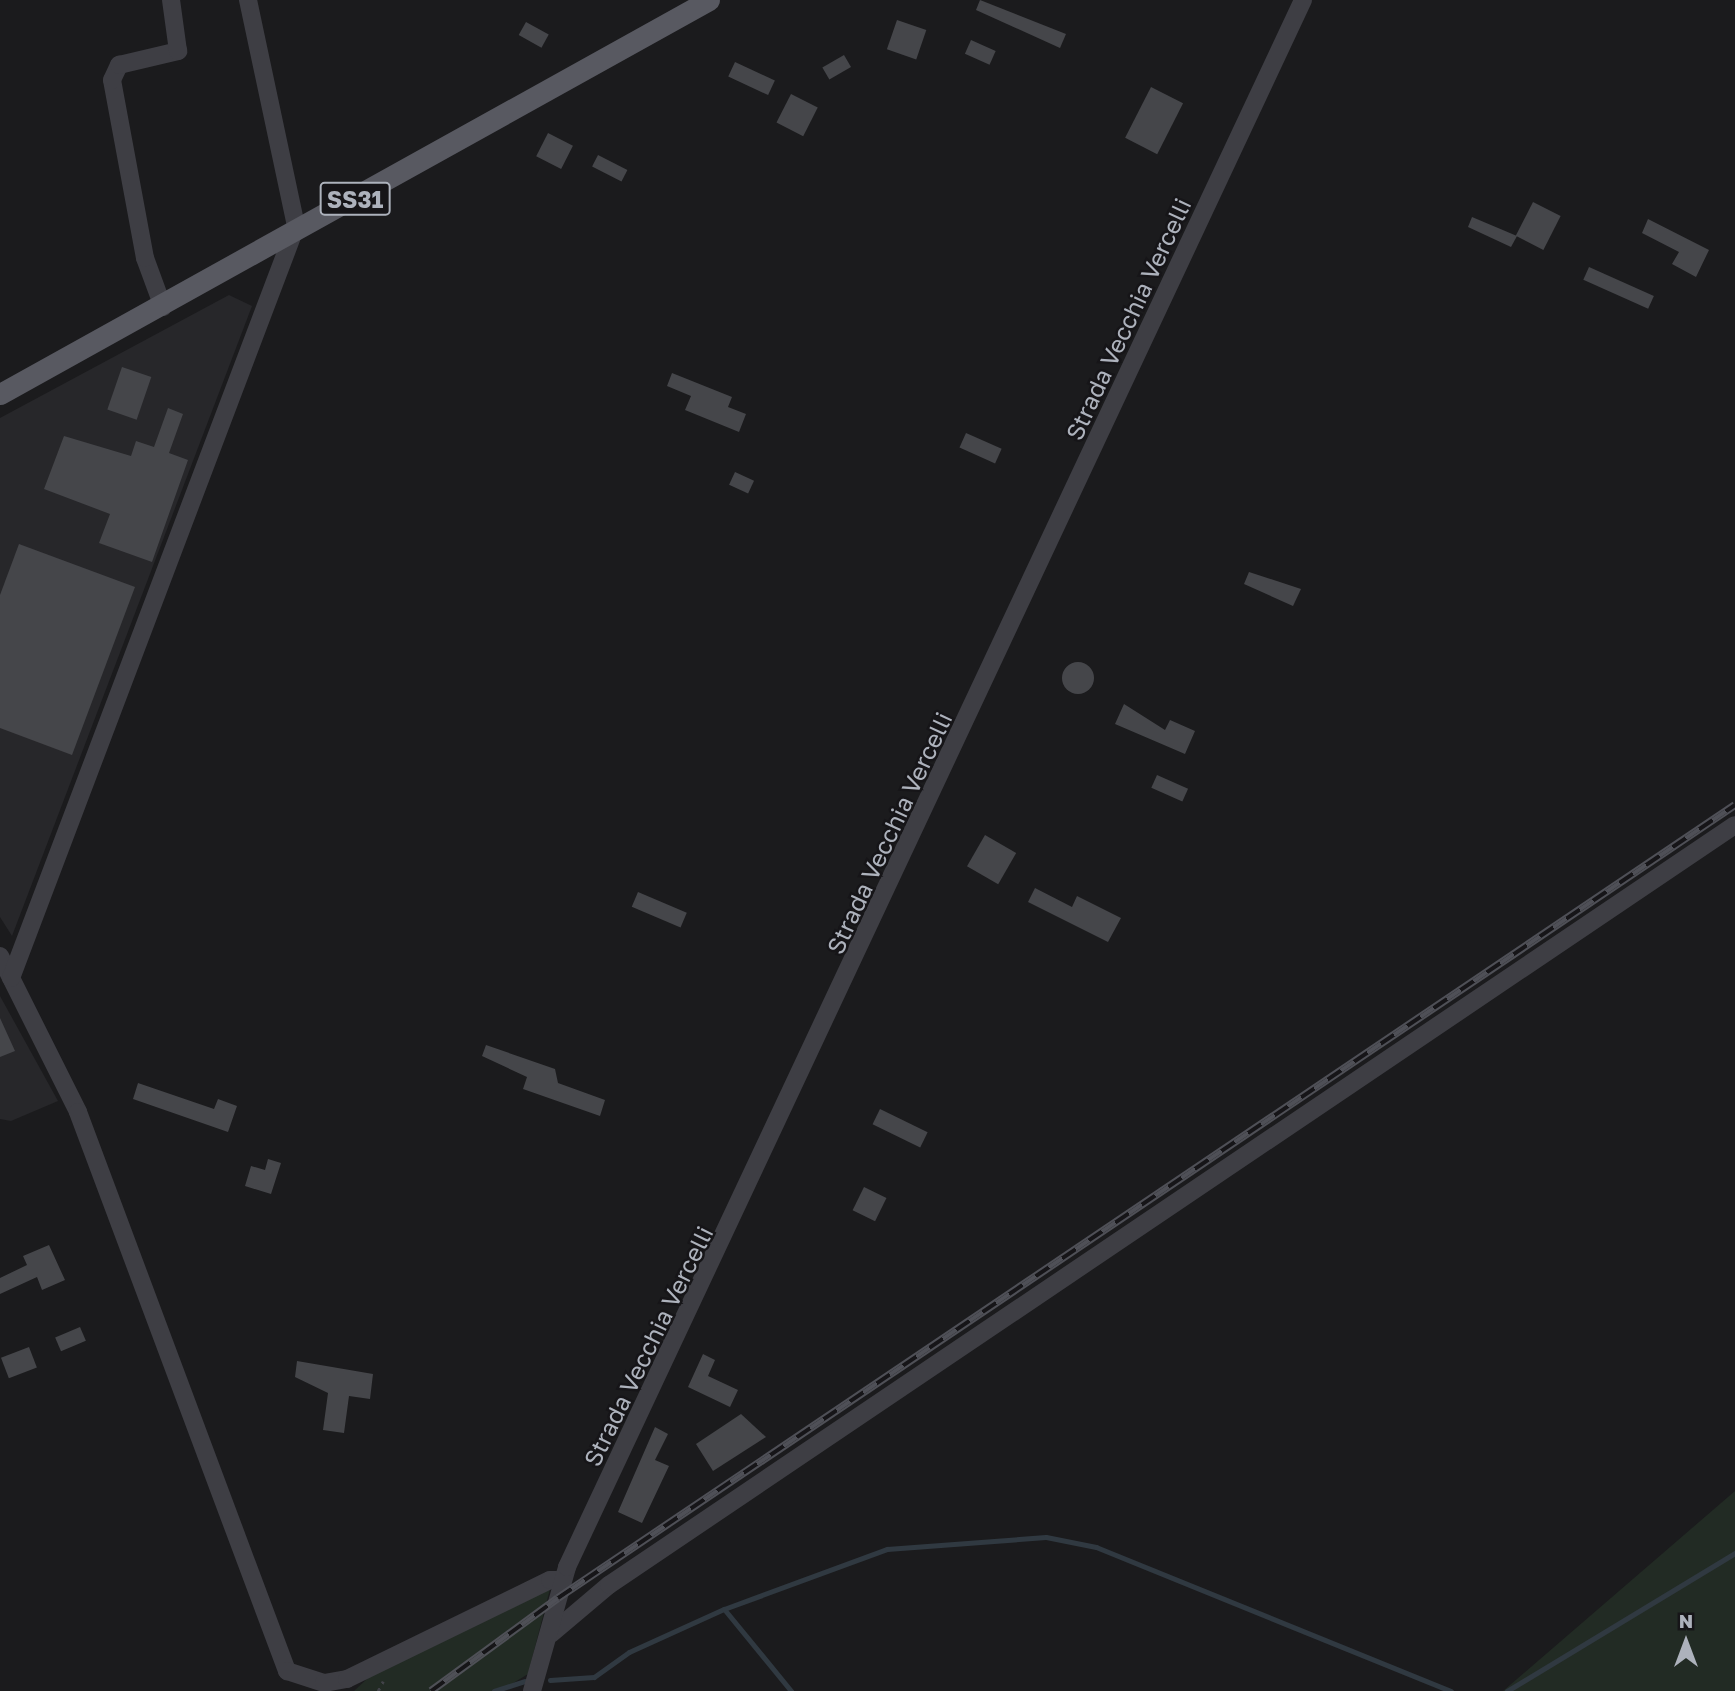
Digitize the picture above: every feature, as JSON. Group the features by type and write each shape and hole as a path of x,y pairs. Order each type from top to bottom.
{"main road":[{"name":"SS31","path":"0,394 163,307 709,0"}],"street":[{"path":"163,307 145,258 112,80 119,65 178,51 171,0"},
{"path":"11,978 295,232 248,0"},
{"name":"Strada Vecchia Vercelli","path":"532,1691 551,1634 563,1580 1303,0"},
{"path":"551,1634 610,1585 1735,825"},
{"path":"0,956 78,1112 287,1671 324,1683 347,1679 550,1580 563,1580"}],"shaded area":[{"path":"229,295 252,306 12,936 0,917 0,418"},
{"path":"0,996 58,1101 11,1121 0,1119"},
{"path":"1735,1491 1735,1691 1503,1691"},
{"path":"551,1585 528,1674 500,1691 354,1691 400,1648"}],"building":[{"path":"980,0 1066,34 1060,48 976,10"},
{"path":"897,20 926,30 916,59 887,49"},
{"path":"526,22 549,35 541,48 519,35"},
{"path":"971,40 996,51 990,65 965,54"},
{"path":"844,55 851,67 829,80 822,68"},
{"path":"735,62 775,81 768,95 728,77"},
{"path":"1151,87 1183,103 1157,154 1125,138"},
{"path":"791,94 818,108 803,136 776,123"},
{"path":"548,133 573,146 561,169 536,156"},
{"path":"598,155 627,170 622,182 592,167"},
{"path":"1533,202 1561,216 1543,250 1516,236"},
{"path":"1472,217 1517,236 1511,247 1468,227"},
{"path":"1648,219 1709,250 1696,277 1672,264 1679,252 1642,233"},
{"path":"1589,267 1654,296 1648,309 1583,280"},
{"path":"122,367 151,377 137,420 107,410"},
{"path":"672,373 732,397 728,407 746,414 739,432 685,410 691,396 667,386"},
{"path":"168,408 183,414 169,453 188,460 152,562 99,543 110,514 44,489 64,436 131,456 136,441 154,447"},
{"path":"966,433 1002,449 995,463 959,448"},
{"path":"735,472 754,481 748,494 729,485"},
{"path":"19,544 135,587 72,755 0,728 0,595"},
{"path":"1249,572 1301,589 1293,606 1244,584"},
{"path":"1078,662 1089,667 1094,678 1089,689 1078,694 1067,689 1062,678 1067,667"},
{"path":"1124,704 1165,730 1170,720 1195,731 1185,754 1115,724"},
{"path":"1157,775 1188,789 1182,802 1151,788"},
{"path":"985,835 1016,853 998,884 967,866"},
{"path":"1035,888 1072,907 1077,896 1121,918 1108,942 1028,902"},
{"path":"638,892 687,913 681,927 632,907"},
{"path":"0,1018 15,1051 0,1057"},
{"path":"486,1045 555,1069 558,1083 605,1100 600,1116 523,1089 527,1077 482,1056"},
{"path":"138,1083 214,1109 218,1099 237,1106 228,1132 133,1099"},
{"path":"880,1109 928,1132 920,1148 873,1124"},
{"path":"268,1159 281,1163 271,1194 245,1186 251,1166 265,1170"},
{"path":"864,1187 886,1198 875,1221 853,1210"},
{"path":"49,1245 65,1280 42,1290 37,1277 0,1294 0,1278 27,1265 23,1256"},
{"path":"80,1327 86,1341 61,1351 55,1338"},
{"path":"29,1347 37,1368 9,1378 1,1358"},
{"path":"703,1354 715,1360 708,1376 738,1390 730,1407 688,1387"},
{"path":"297,1361 373,1374 370,1399 349,1396 344,1433 323,1430 328,1393 295,1377"},
{"path":"741,1414 766,1437 713,1471 696,1444"},
{"path":"655,1427 668,1434 655,1460 669,1466 642,1523 618,1512"}],"waterway":[{"path":"550,1680 594,1677 629,1652 724,1609 887,1549 1046,1537 1096,1547 1451,1691"},
{"path":"1507,1691 1735,1553"},
{"path":"724,1609 791,1691"},
{"path":"494,1691 524,1681"}],"railway":[{"path":"431,1691 558,1598 1735,805"}]}
